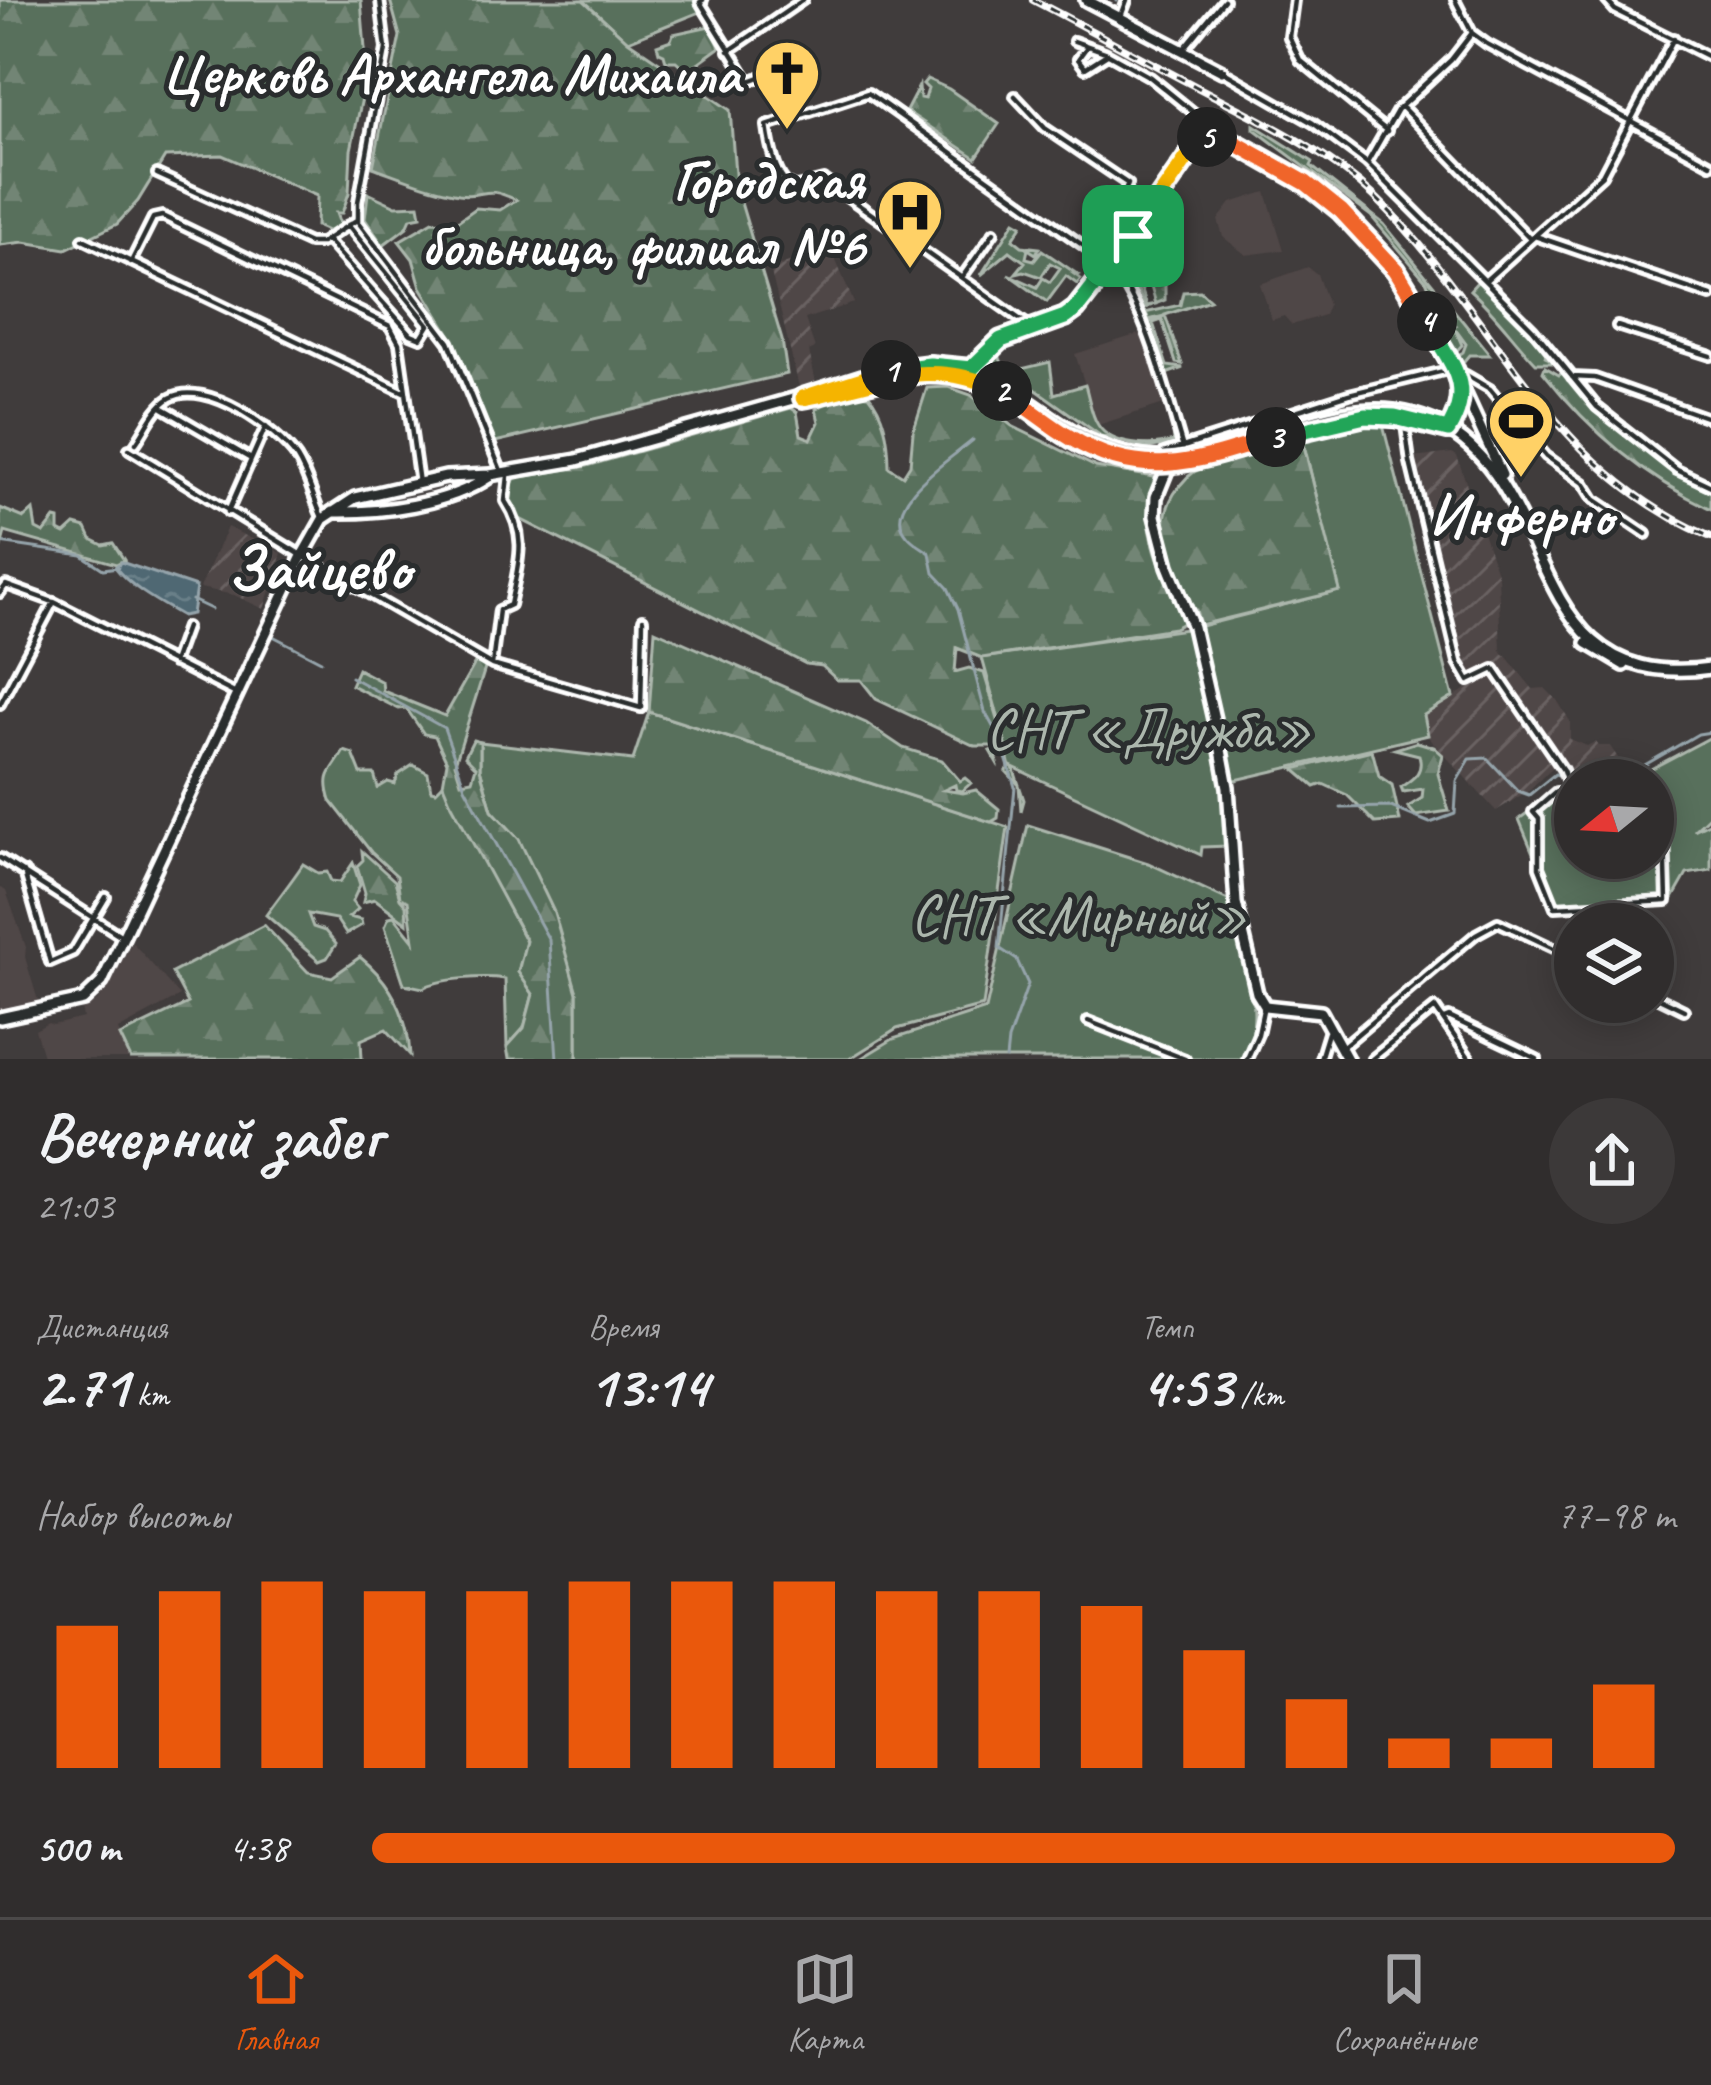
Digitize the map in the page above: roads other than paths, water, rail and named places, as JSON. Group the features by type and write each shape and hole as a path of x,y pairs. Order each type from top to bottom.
{"main road":[{"path":"1086,0 1222,71"},
{"path":"0,1019 88,997 102,982 302,556 327,515 355,498 393,488 606,453 904,368 972,369 1001,340 1066,317 1107,271 1206,130 1306,183 1341,211 1396,270 1455,373 1556,596 1588,636 1619,656 1647,666 1711,671"},
{"path":"985,356 986,372 1092,444 1137,456 1158,458 1188,452 1358,410 1409,413 1485,460 1516,507"},
{"path":"978,376 985,356"},
{"path":"962,369 1017,392"},
{"path":"1443,430 1457,415 1463,396 1455,373"},
{"path":"802,398 896,376 978,376 1082,445 1120,461 1168,469 1348,418 1406,419 1443,430 1494,481 1549,596 1576,633 1606,656 1636,669 1668,676 1711,671"},
{"path":"1188,452 1168,469 1156,497 1156,523 1193,628 1221,750 1229,791 1237,911 1257,993 1264,1005 1316,1010 1347,1059"},
{"path":"1158,458 1168,469"},
{"path":"327,515 412,503 500,473"}],"street":[{"path":"158,174 310,243 327,240 358,218 386,49 380,0"},
{"path":"729,51 803,0"},
{"path":"1120,19 1127,0"},
{"path":"1182,51 1224,0"},
{"path":"1294,0 1289,37 1300,60 1387,131"},
{"path":"1455,0 1472,33 1507,56 1711,164"},
{"path":"1606,0 1612,8 1711,58"},
{"path":"701,1 749,81 765,75 777,96 797,107 800,114"},
{"path":"1367,163 1401,106 1451,60 1472,33"},
{"path":"1486,280 1602,175 1674,38"},
{"path":"1073,41 1157,81 1206,130"},
{"path":"1086,48 1078,59 1085,68 1107,54"},
{"path":"1222,71 1313,123 1367,163 1533,328 1597,407 1677,470 1711,486"},
{"path":"1034,328 824,180 797,187 788,184 781,176 767,126 868,93 1107,271 1134,298 1188,452"},
{"path":"1015,96 1052,133 1129,184 1115,212 1138,228"},
{"path":"1401,106 1531,236 1711,296"},
{"path":"131,262 153,218 164,217 390,326 399,343 406,393 413,484 403,494 412,503"},
{"path":"358,218 449,342 500,473 504,499 519,522 519,554 509,605 499,610 493,665"},
{"path":"327,240 411,334 421,338 429,326 348,225"},
{"path":"963,277 994,232"},
{"path":"83,239 406,393"},
{"path":"1617,326 1711,356"},
{"path":"1137,456 1188,452 1348,394 1455,373 1490,389 1549,460 1584,483 1594,500 1646,534"},
{"path":"1572,376 1595,378 1711,419"},
{"path":"136,443 173,396 190,391 209,396 266,426 296,457 327,515"},
{"path":"161,406 251,459"},
{"path":"1406,419 1410,463 1458,662 1469,681 1494,669 1555,759"},
{"path":"228,512 266,426"},
{"path":"130,449 228,512 493,665 641,708 643,619"},
{"path":"393,488 400,496 396,506"},
{"path":"0,593 6,584 54,602 240,696"},
{"path":"0,704 54,602"},
{"path":"173,663 186,627"},
{"path":"1554,794 1533,812 1539,819 1539,867 1555,907 1667,901 1666,879"},
{"path":"0,858 125,937"},
{"path":"24,872 50,962 73,952 106,896"},
{"path":"1341,1048 1476,934 1498,922 1554,948"},
{"path":"1247,1059 1264,1005"},
{"path":"1674,1005 1684,1010"},
{"path":"1372,1059 1433,1008 1470,1059"},
{"path":"1444,1019 1449,1017 1537,1059"},
{"path":"1088,1021 1184,1059"},
{"path":"1320,1059 1330,1028"}],"water":[{"path":"121,562 196,587 192,614 182,616 137,588 115,567"}],"waterway":[{"path":"973,440 922,482 903,509 901,522 909,538 930,553 934,573 958,609 985,712 1001,741 1015,787 999,948 1017,960 1028,984 1006,1059"},
{"path":"0,543 82,555 103,569 118,567"},
{"path":"192,600 211,609"},
{"path":"271,635 321,661"},
{"path":"351,677 444,728 465,787 549,940 557,1059"},
{"path":"1655,759 1698,734 1711,732"},
{"path":"1341,808 1391,807 1430,823 1455,814 1457,781 1470,759 1487,758 1518,791 1529,795 1554,775"}],"railway":[{"path":"1033,0 1288,135 1354,179 1416,241 1564,429 1606,471 1654,508 1711,537"}],"place":[{"name":"Церковь Архангела Михаила","path":"787,132"},
{"name":"Городская больница, филиал №6","path":"910,271"},
{"name":"Инферно","path":"1521,480"}],"district":[{"name":"Зайцево","path":"319,567"}],"park label":[{"name":"СНТ «Дружба»","path":"1149,728"},
{"name":"СНТ «Мирный»","path":"1079,914"}]}
